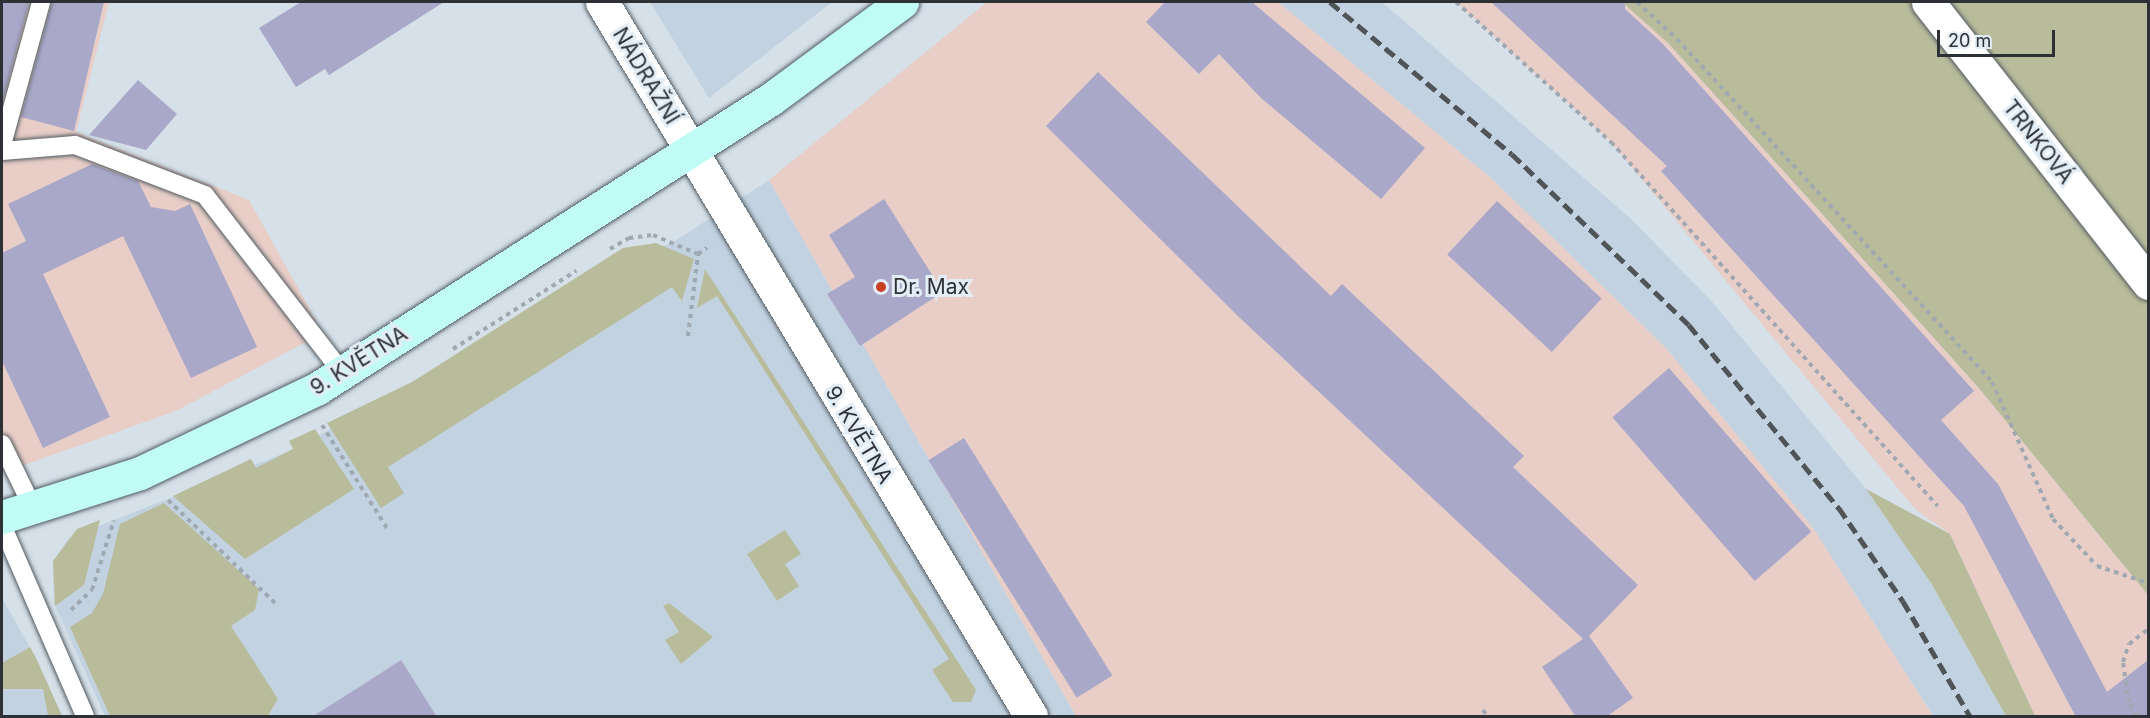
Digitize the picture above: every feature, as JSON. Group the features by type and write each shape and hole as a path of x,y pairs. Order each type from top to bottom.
{"street":[{"name":"NÁDRAŽNÍ","path":"602,2 690,151"},
{"name":"9. KVĚTNA","path":"2,517 33,508 213,441 342,372 690,151 902,2"},
{"name":"TRNKOVÁ","path":"1928,2 2148,283"},
{"name":"9. KVĚTNA","path":"690,151 1031,717"}],"lane":[{"path":"2,145 41,2"},
{"path":"2,151 75,145 205,195 342,372"},
{"path":"2,444 33,508"},
{"path":"2,525 85,717"}],"path":[{"path":"1456,2 1611,142 1938,506"},
{"path":"1636,2 1677,39 1992,382 2053,519 2097,566 2148,583"},
{"path":"688,336 698,254"},
{"path":"318,420 388,530"},
{"path":"164,496 275,603"},
{"path":"2137,717 2129,703 2123,662 2129,644 2148,629"},
{"path":"1483,710 1486,717"}],"shaded area":[{"path":"2,2 109,2 76,132 249,200 323,333 176,411 2,473"},
{"path":"650,2 832,2 709,98"},
{"path":"987,2 1278,2 1491,178 1665,347 1813,528 1933,716 1076,716 769,180"},
{"path":"1278,2 1382,2 1631,219 1713,303 1866,489 1931,583 2006,716 1933,716 1813,528 1665,347 1491,178"},
{"path":"1456,2 1622,2 1668,43 1978,387 2148,595 2148,716 2035,716 1950,534 1915,509 1611,142"},
{"path":"769,180 1076,716 105,716 54,603 53,561 69,538 292,450 683,236"},
{"path":"2,598 36,658 62,716 2,716"}],"green space":[{"path":"1622,2 2148,2 2148,595 1978,387 1668,43"},
{"path":"656,243 694,259 682,301 672,287 388,467 404,493 381,508 327,423 412,382 623,248"},
{"path":"705,269 976,690 971,702 953,702 932,670 949,659 717,296 697,308"},
{"path":"315,429 354,489 245,559 173,496 251,459 256,468 293,449 289,441"},
{"path":"1866,489 1950,534 2035,716 2006,716 1931,583"},
{"path":"164,503 259,589 255,610 231,626 278,699 268,716 110,716 70,627 92,613 103,594 120,524"},
{"path":"100,520 84,585 55,606 53,561 77,529"},
{"path":"785,530 801,554 785,564 799,586 777,601 747,554"},
{"path":"669,603 713,637 681,664 665,640 679,632 663,606"},
{"path":"30,647 62,716 48,716 43,689 2,689 2,663"}],"building":[{"path":"2,2 29,2 2,104"},
{"path":"52,2 104,2 74,131 21,117"},
{"path":"301,2 444,2 329,75 325,69 296,87 259,28"},
{"path":"1165,2 1252,2 1425,148 1381,199 1261,98 1219,54 1199,74 1146,22"},
{"path":"1491,2 1625,2 1625,9 1662,43 1974,391 1941,420 1998,484 2107,692 2148,660 2148,717 2076,717 1964,506 1661,171 1667,166"},
{"path":"1098,72 1331,296 1342,284 1524,456 1513,467 1638,585 1589,636 1633,698 1606,717 1576,717 1542,667 1583,639 1240,318 1046,126"},
{"path":"138,80 177,114 146,150 89,135"},
{"path":"92,164 138,181 151,207 175,211 190,204 257,347 191,378 123,236 43,274 110,417 43,448 2,361 2,253 26,241 8,204"},
{"path":"884,199 943,292 860,346 827,294 855,277 829,235"},
{"path":"1497,201 1602,299 1552,352 1447,254"},
{"path":"1669,368 1811,532 1755,581 1612,417"},
{"path":"964,438 1112,675 1077,698 928,460"},
{"path":"401,660 437,717 312,717 367,682"}],"railway":[{"path":"1330,2 1512,154 1689,325 1839,508 1903,601 1970,716"}],"place":[{"name":"Dr. Max","path":"881,287"}]}
